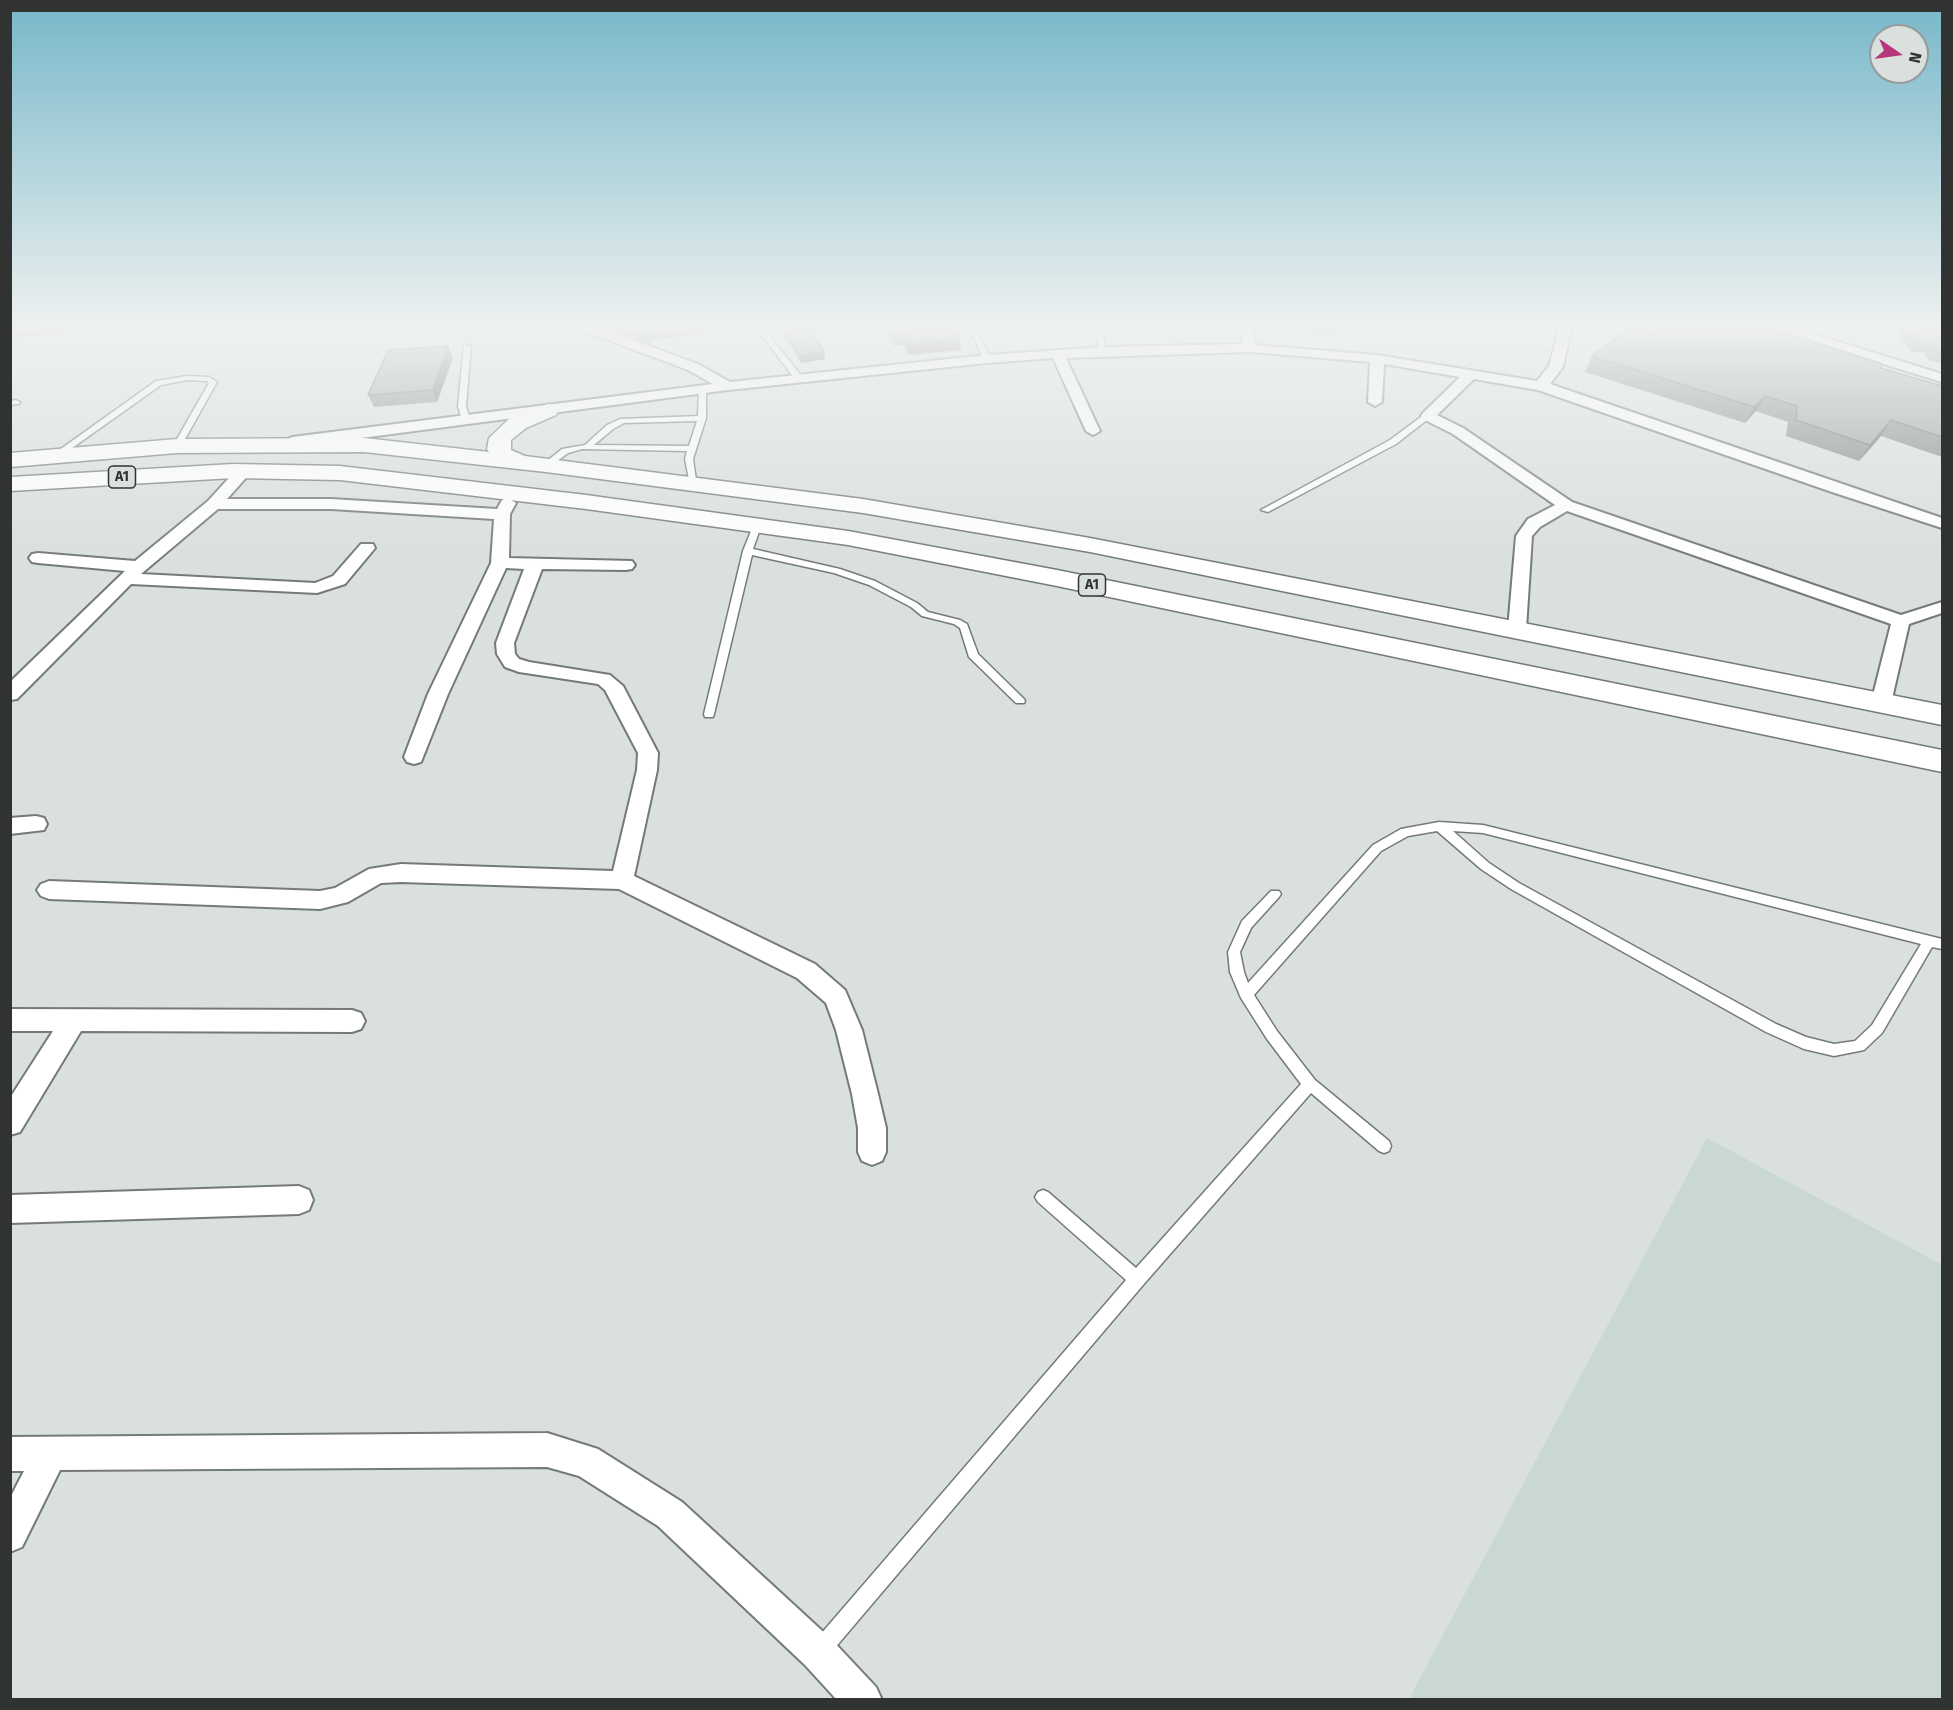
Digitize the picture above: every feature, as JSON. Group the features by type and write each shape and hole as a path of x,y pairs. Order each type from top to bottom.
{"main road":[{"path":"520,462 503,455 498,449 500,438 518,423 548,410"},
{"path":"340,473 364,445"},
{"name":"A1","path":"177,446 239,471 364,445"},
{"name":"A1","path":"10,460 177,446 364,445 546,465 863,506 1090,545 1942,715"},
{"name":"A1","path":"10,484 239,471 340,473 507,504 757,526 848,538 1058,578 1942,761"}],"street":[{"path":"279,444 590,405"},
{"path":"1081,405 1093,431"},
{"path":"1440,405 1428,417 1458,431 1566,505 1901,621 1942,607"},
{"path":"1595,405 1942,523"},
{"path":"10,694 133,573 214,504 239,471"},
{"path":"214,504 331,504 356,507 507,504 500,563 438,694 414,757"},
{"path":"1517,629 1524,536 1534,523 1566,505"},
{"path":"38,558 133,573 317,588 339,580 367,549"},
{"path":"500,563 626,565"},
{"path":"535,564 505,643 506,654 512,663 526,668 590,676 603,679 614,686 648,753 647,770 622,880"},
{"path":"1881,702 1901,621"},
{"path":"10,826 36,824"},
{"path":"49,890 320,900 340,896 377,875 401,873 622,880 806,971 836,997 849,1030 866,1094 873,1128 872,1152"},
{"path":"10,1020 352,1022"},
{"path":"10,1123 74,1020"},
{"path":"10,1209 300,1200"},
{"path":"10,1455 547,1450 586,1461 670,1514 818,1652 863,1700"},
{"path":"10,1535 51,1453"}],"lane":[{"path":"55,456 128,405"},
{"path":"177,446 200,405"},
{"path":"462,405 466,420"},
{"path":"694,485 689,459 702,418 702,405"},
{"path":"1265,510 1393,442 1428,417"},
{"path":"588,447 610,427 623,422 702,418"},
{"path":"546,465 565,451 588,447 693,448"},
{"path":"709,714 748,551 757,526"},
{"path":"748,551 837,571 872,582 914,605 925,614 957,622 964,626 973,655 1020,701"},
{"path":"1439,825 1485,866 1515,886 1771,1028 1804,1043 1834,1050 1859,1047 1877,1029 1929,941"},
{"path":"1246,994 1377,848 1405,832 1439,825 1483,829 1942,944"},
{"path":"1275,894 1246,925 1234,952 1237,972 1246,994 1272,1035 1310,1084 1384,1146"},
{"path":"818,1652 1137,1279 1310,1084"},
{"path":"1042,1197 1137,1279"}],"shaded area":[{"path":"1707,1138 1942,1265 1942,1699 1409,1699"}],"building":[{"path":"1793,405 1942,405 1942,437 1891,420 1870,445 1796,420 1797,406"}]}
